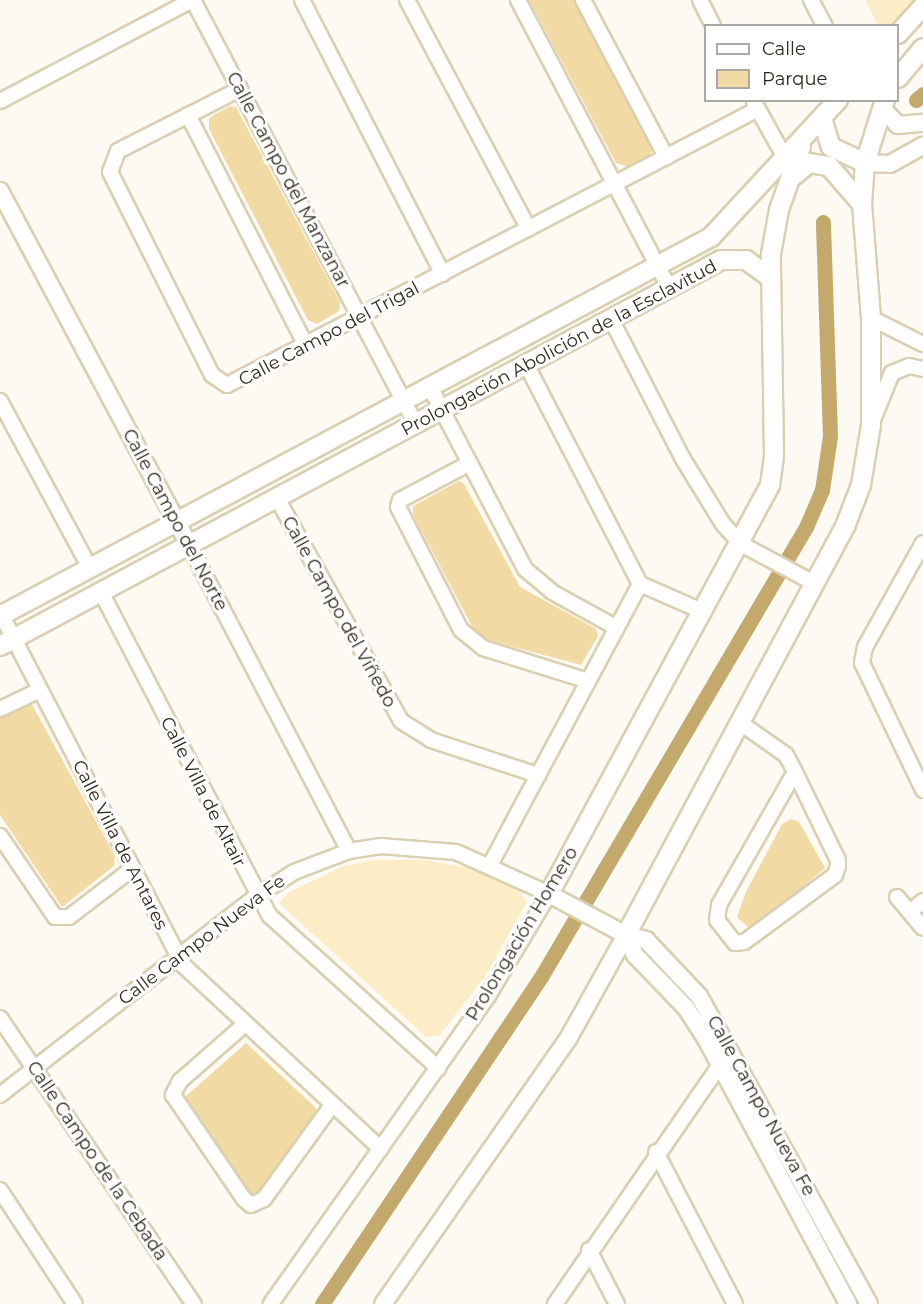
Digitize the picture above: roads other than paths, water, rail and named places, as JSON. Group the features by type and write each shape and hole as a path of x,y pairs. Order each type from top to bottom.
{"main road":[{"path":"899,32 923,6"},
{"path":"899,76 923,48"},
{"name":"Prolongación Abolición de la Esclavitud","path":"0,614 711,237 836,102"},
{"path":"626,935 814,583 861,485 871,424 871,318 862,204 865,163 884,104"},
{"path":"822,118 831,147 865,163"},
{"path":"741,544 770,485 774,456 771,278 773,231 787,183 805,137"},
{"path":"787,183 802,166 829,166 862,204"},
{"name":"Prolongación Abolición de la Esclavitud","path":"7,642 669,288 735,258 747,260 771,278"},
{"name":"Prolongación Homero","path":"549,894 741,544"}],"street":[{"name":"Calle Campo del Manzanar","path":"193,0 416,424"},
{"path":"0,101 193,0"},
{"path":"302,0 443,274"},
{"path":"407,0 529,229"},
{"path":"518,0 669,288"},
{"path":"583,0 666,157"},
{"path":"700,0 712,24"},
{"path":"811,0 824,24"},
{"name":"Calle Campo del Trigal","path":"240,89 118,151 110,172 122,200 215,379 233,384 666,157 756,105 785,158"},
{"path":"884,104 898,125 923,123"},
{"path":"188,115 306,346"},
{"path":"865,163 890,164 923,146"},
{"name":"Calle Campo del Norte","path":"0,191 349,851"},
{"path":"871,318 923,344"},
{"path":"611,319 683,459 723,524 741,544 814,583"},
{"path":"526,364 640,584 704,612"},
{"path":"871,424 892,373 909,366 923,369"},
{"path":"430,387 525,569 552,592 617,628"},
{"path":"0,401 90,568"},
{"path":"470,463 400,500 398,507 461,630 483,648 588,681"},
{"name":"Calle Campo del Viñedo","path":"276,498 401,721 431,740 538,775"},
{"path":"923,543 865,647 862,663 923,790"},
{"path":"490,865 640,584"},
{"name":"Calle Villa de Altair","path":"100,592 257,896 270,916 438,1068"},
{"name":"Calle Villa de Antares","path":"0,614 7,642 40,690 177,957 194,980 381,1149"},
{"path":"0,709 40,690"},
{"path":"739,722 779,748 795,772 838,860 837,870 744,942 735,943 717,920 719,904 795,772"},
{"path":"0,836 49,912 60,918 69,917 132,869"},
{"name":"Calle Campo Nueva Fe","path":"0,1095 257,896 294,872 349,851 423,846 490,865 626,935 646,940 676,968 731,1048 869,1304"},
{"name":"Prolongación Homero","path":"271,1304 438,1068 549,894"},
{"path":"897,897 923,927"},
{"path":"910,912 923,901"},
{"path":"383,1304 568,1040 626,935"},
{"name":"Calle Campo Nueva Fe","path":"626,935 635,955 686,1008 720,1065 848,1304"},
{"name":"Calle Campo de la Cebada","path":"0,1018 194,1304"},
{"path":"244,1025 180,1081 173,1095 243,1199 251,1205 264,1199 332,1105"},
{"path":"555,1304 656,1152 731,1048"},
{"path":"656,1152 735,1304"},
{"path":"0,1190 75,1304"},
{"path":"589,1250 617,1304"}],"waterway":[{"path":"916,100 923,94"},
{"path":"322,1304 541,977 806,527 822,490 830,436 823,222"}]}
